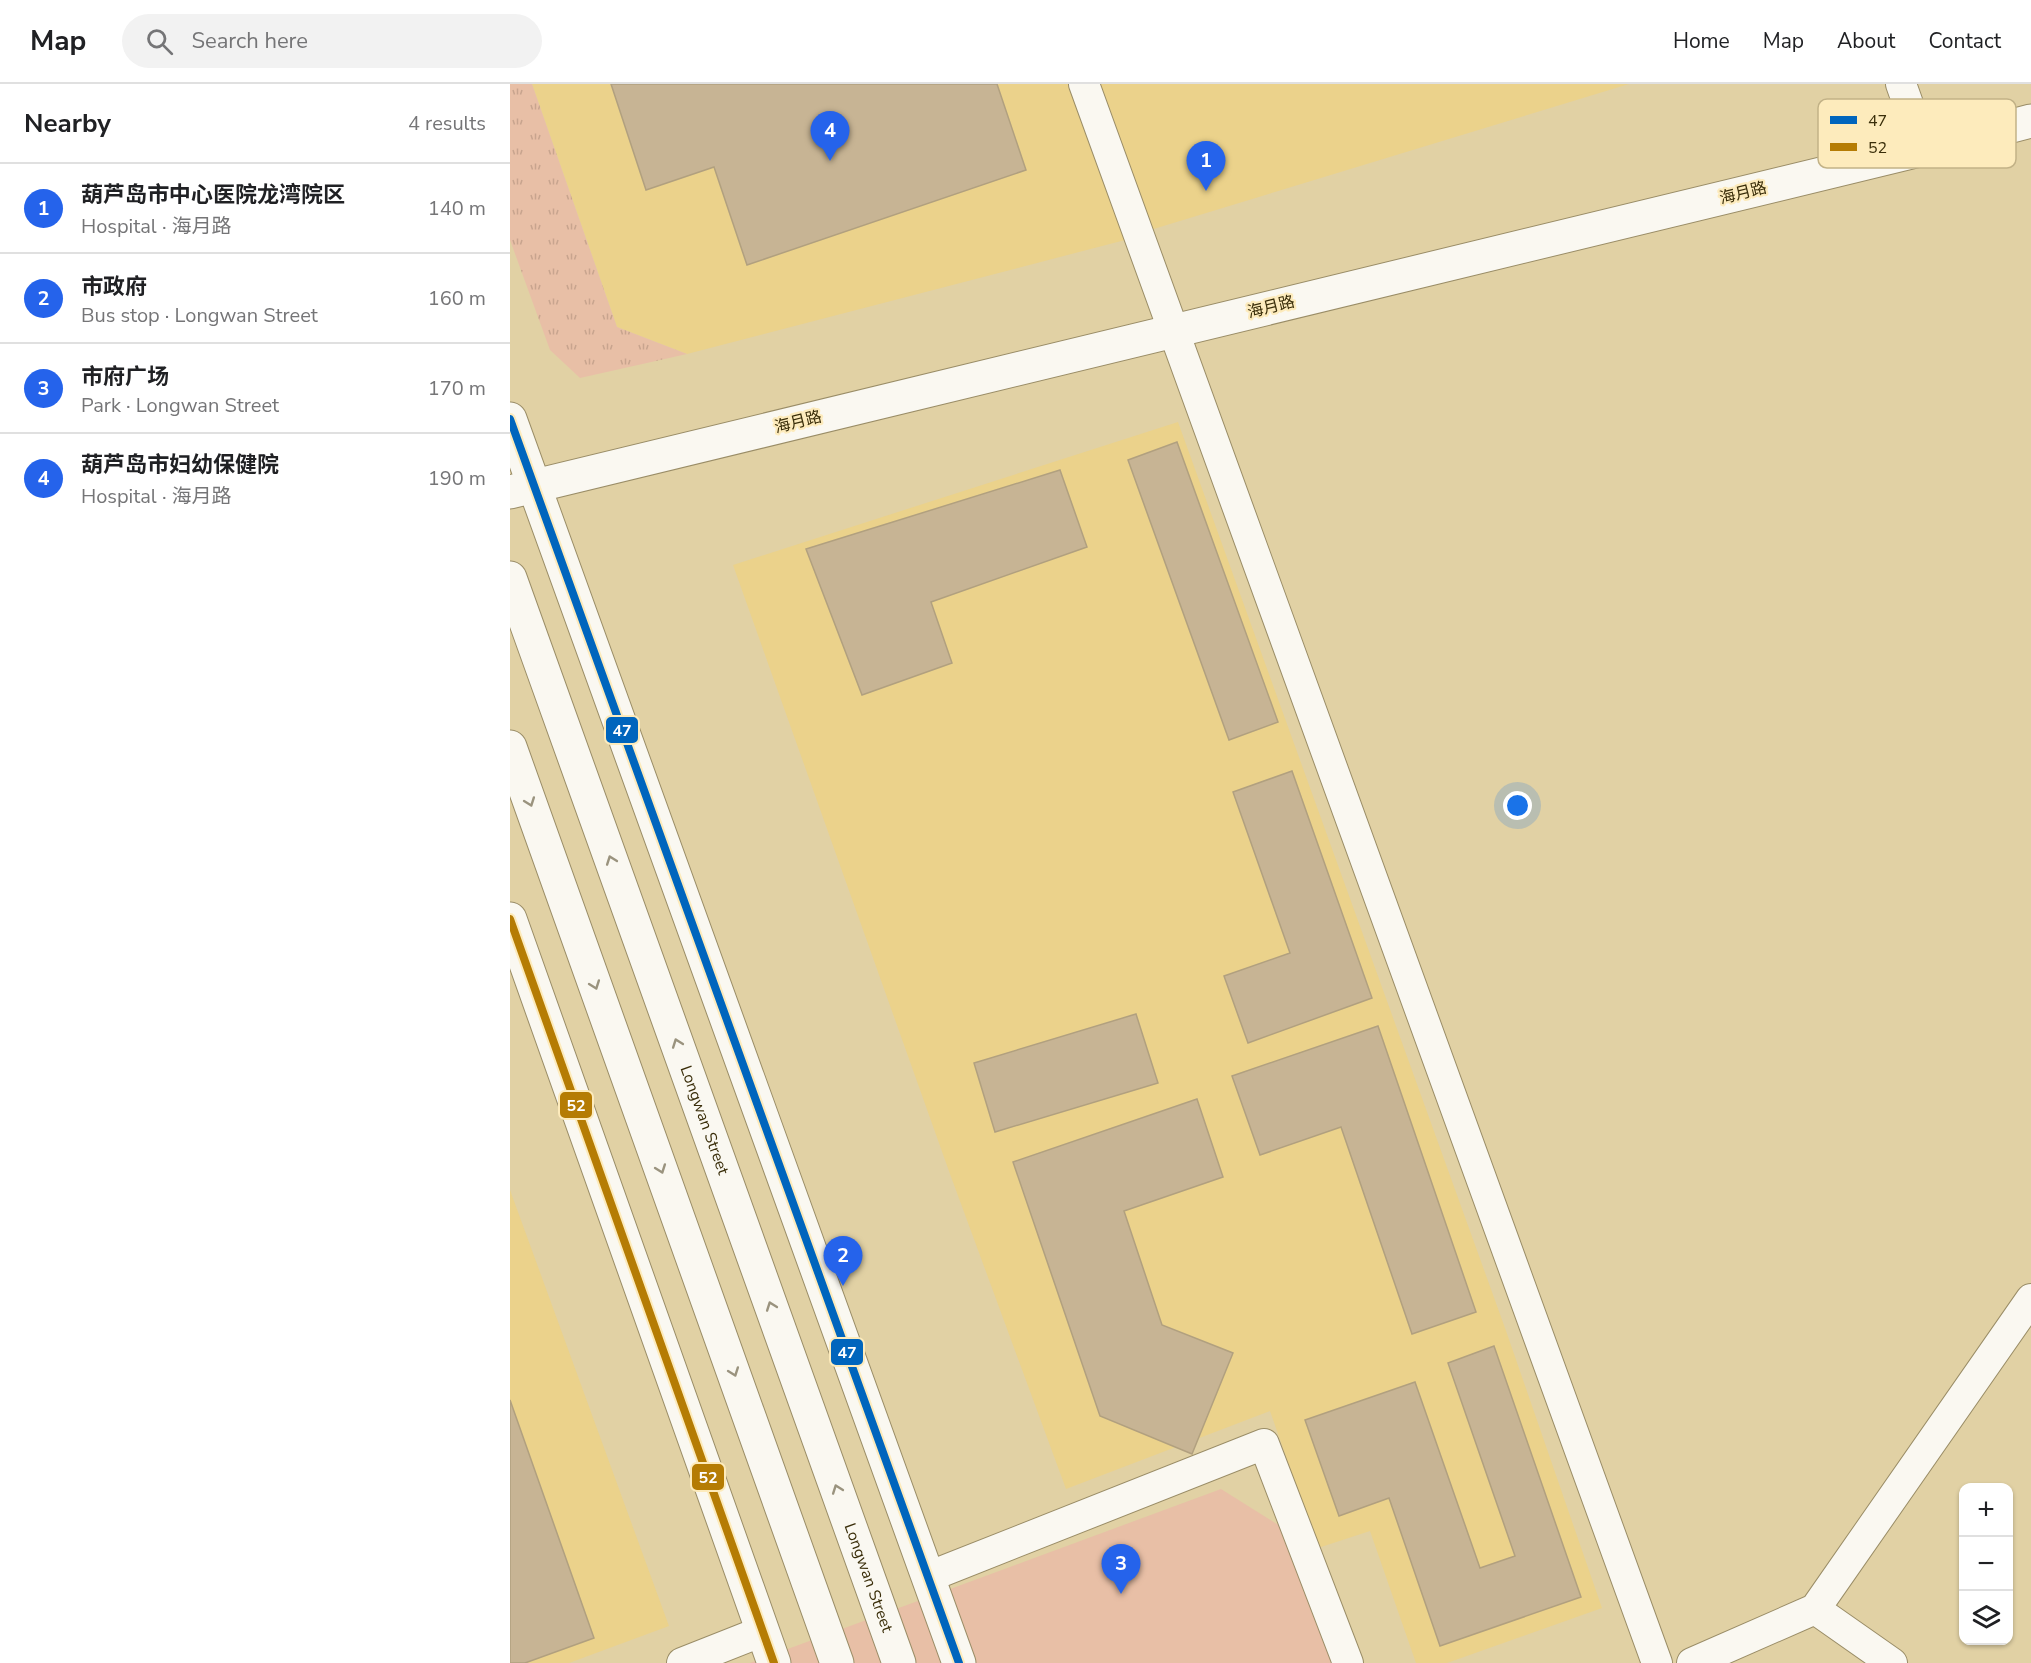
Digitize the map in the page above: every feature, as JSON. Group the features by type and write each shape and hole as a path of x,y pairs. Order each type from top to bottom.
{"main road":[{"name":"海月路","path":"2016,125 2031,121"},
{"name":"海月路","path":"522,489 1845,168"},
{"path":"510,419 522,489 959,1663"},
{"name":"Longwan Street","path":"510,578 899,1663"},
{"path":"510,747 837,1663"},
{"path":"510,919 774,1663"}],"street":[{"path":"1084,84 1658,1663"},
{"path":"1901,84 1906,99"},
{"path":"1692,1663 1815,1609 2031,1299"},
{"path":"928,1577 1264,1444 1348,1663"},
{"path":"1815,1609 1892,1663"},
{"path":"682,1663 763,1631"}],"shaded area":[{"path":"532,84 1074,84 1129,239 687,354 617,327"},
{"path":"1096,84 1629,84 1147,231"},
{"path":"1178,422 1505,1328 1602,1608 1447,1663 1416,1663 1370,1531 1318,1548 1270,1411 1066,1489 950,1174 733,565"},
{"path":"510,1190 669,1626 569,1663 510,1663"}],"green space":[{"path":"510,84 532,84 617,327 687,354 580,378 550,350 510,240"},
{"path":"1221,1489 1280,1526 1333,1663 750,1663"}],"building":[{"path":"611,84 997,84 1026,170 747,265 714,167 646,190"},
{"path":"1177,442 1278,722 1229,740 1128,460"},
{"path":"1060,470 1087,547 931,602 952,663 862,695 806,549"},
{"path":"1292,771 1372,998 1248,1043 1224,976 1290,953 1233,792"},
{"path":"1136,1014 1158,1083 995,1132 974,1063"},
{"path":"1378,1026 1476,1312 1412,1334 1341,1127 1260,1155 1232,1076"},
{"path":"1197,1099 1223,1177 1124,1211 1162,1325 1233,1353 1192,1454 1100,1416 1013,1162"},
{"path":"1494,1346 1581,1597 1440,1646 1389,1498 1339,1516 1305,1420 1415,1382 1480,1568 1515,1556 1448,1363"},
{"path":"510,1400 594,1638 525,1663 510,1663"}],"transit line":[{"name":"47","path":"510,419 959,1663"},
{"name":"52","path":"510,919 774,1663"}],"place":[{"name":"葫芦岛市妇幼保健院","path":"830,161"},
{"name":"葫芦岛市中心医院龙湾院区","path":"1206,191"},
{"name":"市政府","path":"843,1286"},
{"name":"市府广场","path":"1121,1594"}]}
